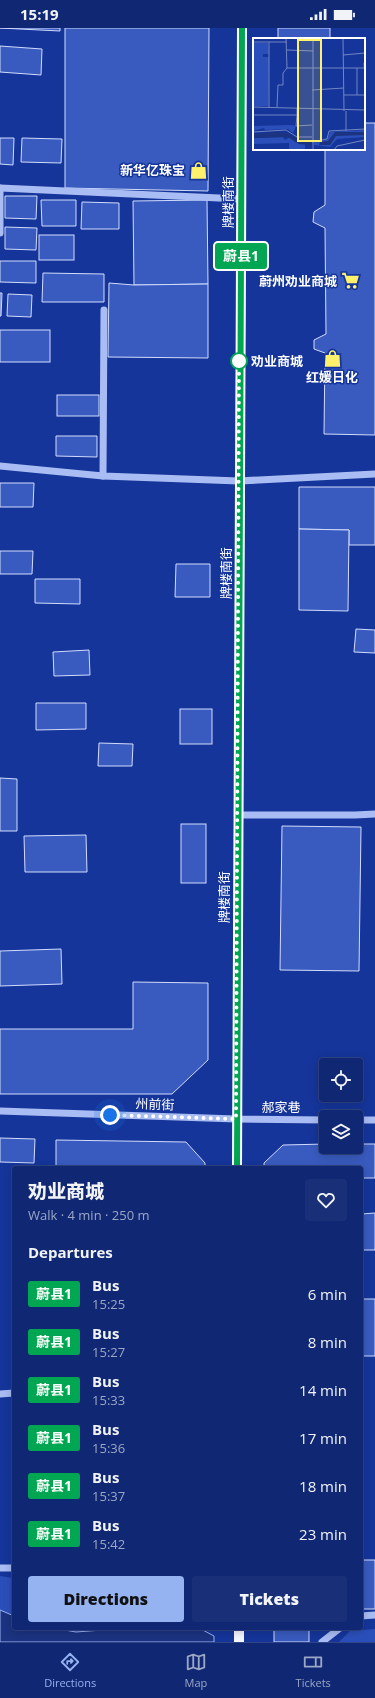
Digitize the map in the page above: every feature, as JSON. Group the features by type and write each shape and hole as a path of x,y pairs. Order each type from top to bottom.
{"main road":[{"name":"牌楼南街","path":"237,1166 242,28"},
{"path":"239,1630 239,1642"}],"street":[{"path":"0,233 0,188 241,199"},
{"path":"102,476 104,310"},
{"path":"0,466 102,476 239,481 375,474"},
{"path":"238,815 375,814"},
{"name":"州前街","path":"0,1111 236,1119"},
{"name":"郝家巷","path":"236,1119 319,1120"},
{"path":"363,1120 375,1120"},
{"path":"0,1394 12,1393"},
{"path":"0,1568 12,1568"},
{"path":"363,1616 375,1615"},
{"path":"322,1642 337,1630"}],"shaded area":[{"path":"0,1576 12,1578 12,1615 0,1610"},
{"path":"0,1610 12,1615 12,1630 64,1630 76,1632 102,1630 203,1630 214,1636 214,1642 0,1642"},
{"path":"375,1629 375,1642 339,1642 350,1631"},
{"path":"64,1630 102,1630 76,1632"}],"building":[{"path":"0,28 60,28 60,31"},
{"path":"65,28 209,28 208,191 65,188"},
{"path":"278,28 330,28 330,38 278,38"},
{"path":"0,46 42,49 41,75 0,72"},
{"name":"蔚州劝业商城","path":"365,123 375,123 375,435 324,434 325,353 314,349 314,340 326,334 325,228 313,222 314,212 325,205 325,150 365,150"},
{"path":"0,138 14,138 13,165 0,164"},
{"path":"22,138 62,139 61,163 21,162"},
{"path":"5,196 37,196 36,219 5,218"},
{"path":"41,200 76,200 76,226 42,226"},
{"path":"207,200 208,284 134,285 133,201"},
{"path":"82,202 119,203 119,229 81,229"},
{"path":"5,227 37,228 36,250 5,249"},
{"path":"39,235 74,235 74,260 39,260"},
{"path":"0,261 36,261 36,283 0,282"},
{"path":"43,273 104,274 104,302 42,302"},
{"path":"109,283 134,285 208,284 208,358 108,357"},
{"path":"0,293 2,293 1,316 0,316"},
{"path":"8,294 32,295 31,317 7,316"},
{"path":"0,330 50,330 50,362 0,362"},
{"path":"57,395 99,395 99,416 57,416"},
{"path":"56,436 97,436 97,457 56,456"},
{"path":"0,483 34,483 33,507 0,507"},
{"path":"299,487 375,487 375,545 349,545 349,530 299,529"},
{"path":"299,529 349,530 348,611 299,610"},
{"path":"0,551 33,551 32,574 0,574"},
{"path":"176,564 210,564 210,597 175,597"},
{"path":"35,579 80,579 80,604 35,603"},
{"path":"356,629 375,630 375,653 354,652"},
{"path":"89,650 90,675 54,676 53,652"},
{"path":"36,703 86,703 86,729 36,730"},
{"path":"180,709 212,709 212,744 180,744"},
{"path":"99,743 133,744 132,766 98,766"},
{"path":"0,778 17,779 17,831 0,831"},
{"path":"181,824 206,824 206,883 181,883"},
{"path":"282,826 361,827 359,971 280,970"},
{"path":"86,835 87,872 25,872 24,836"},
{"path":"61,949 62,984 0,986 0,951"},
{"path":"133,982 208,983 208,1060 172,1094 0,1094 0,1029 133,1029"},
{"path":"0,1138 35,1139 34,1163 0,1162"},
{"path":"56,1140 186,1142 205,1163 205,1166 56,1166"},
{"path":"319,1144 319,1154 363,1154 363,1144 375,1144 375,1178 363,1178 363,1166 264,1166 264,1163 283,1145"},
{"path":"375,1213 375,1250 363,1250 363,1214"},
{"path":"363,1299 375,1299 375,1356 363,1356"},
{"path":"363,1560 375,1560 375,1609 363,1609"},
{"path":"274,1630 309,1630 309,1642 274,1642"}],"bus line":[{"name":"蔚县1","path":"237,1166 239,359 242,28"}],"place":[{"name":"新华亿珠宝","path":"198,170"},
{"name":"蔚州劝业商城","path":"350,281"},
{"name":"红媛日化","path":"332,358"},
{"name":"劝业商城","path":"239,361"}],"route":[{"path":"110,1115 236,1119 239,359 239,361"}]}
